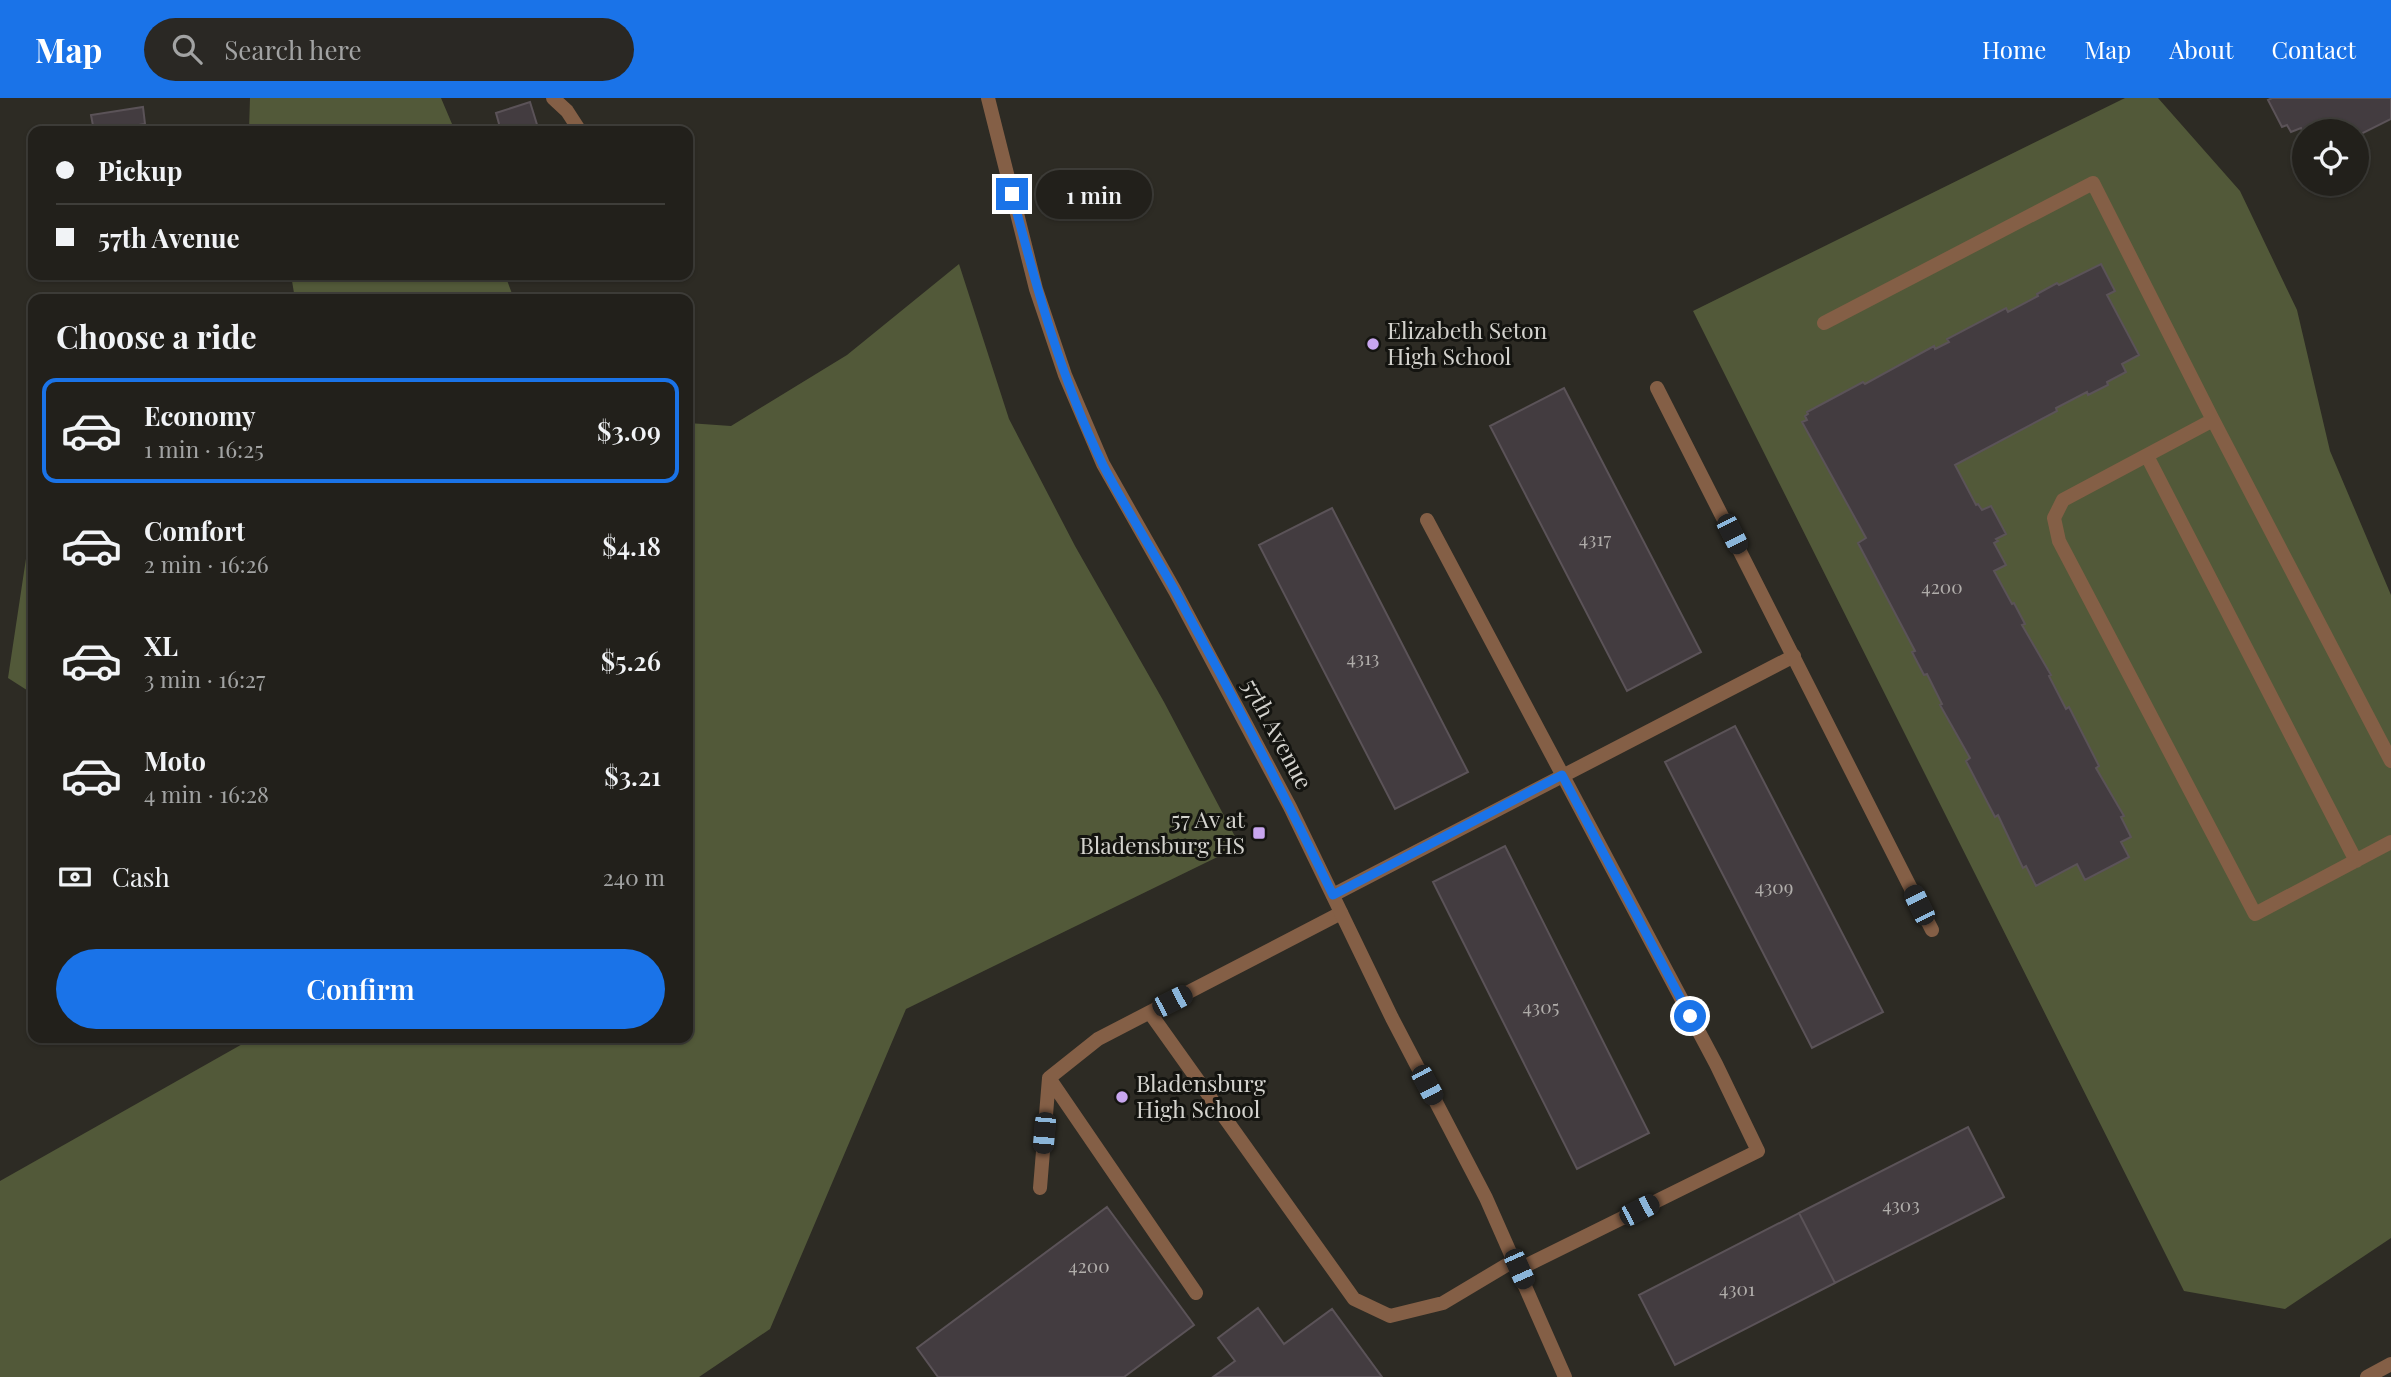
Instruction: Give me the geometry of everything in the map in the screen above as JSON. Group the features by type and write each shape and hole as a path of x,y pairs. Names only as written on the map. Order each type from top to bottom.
{"street":[{"path":"553,98 568,111 577,126"},
{"name":"57th Avenue","path":"988,98 1037,289 1065,375 1103,464 1175,591 1290,807 1392,1018 1486,1198 1565,1377"},
{"path":"1824,323 2093,183 2391,761"},
{"path":"1657,388 1932,930"},
{"path":"2213,420 2063,500 2054,519 2059,541 2255,914 2391,842"},
{"path":"2147,456 2356,860"},
{"path":"1150,1013 1354,1299 1390,1316 1443,1303 1758,1151 1716,1064 1427,520"},
{"path":"1333,895 1794,656"},
{"path":"1040,1188 1049,1078 1097,1039 1342,913"},
{"path":"1049,1078 1196,1293"},
{"path":"2367,1377 2391,1364"}],"green space":[{"path":"250,98 441,98 453,126 249,126"},
{"path":"2125,98 2158,98 2240,191 2297,310 2330,451 2391,595 2391,1238 2285,1309 2184,1291 1693,311"},
{"path":"959,264 1009,419 1075,546 1164,702 1240,846 906,1009 770,1329 699,1377 0,1377 0,1181 244,1043 693,1043 693,423 731,426 847,355"},
{"path":"292,280 507,280 512,294 294,294"},
{"path":"28,545 28,691 8,678"}],"building":[{"path":"2391,98 2391,119 2369,130 2369,119 2292,119 2291,132 2287,125 2282,127 2268,100"},
{"path":"530,102 537,126 500,126 496,113"},
{"path":"143,107 145,124 93,126 91,115"},
{"path":"2101,264 2115,291 2107,295 2139,355 2122,364 2126,372 2107,382 2108,385 2056,408 2057,411 1955,465 1976,505 1982,510 1991,506 2006,534 1994,543 2006,565 1994,571 2025,624 2022,625 2051,675 2049,676 2066,709 2069,707 2099,766 2096,768 2124,816 2121,817 2131,837 2121,842 2129,857 2085,880 2077,864 2036,886 2026,866 2023,868 1998,815 1995,817 1966,761 1970,758 1940,705 1942,704 1927,674 1924,675 1912,652 1915,651 1858,543 1866,538 1802,422 1807,420 1807,412 1863,382 1865,384 1934,346 1935,349 1949,342 1947,339 2006,308 2008,312 2057,283 2059,285"},
{"path":"1564,388 1701,652 1627,691 1490,426"},
{"path":"1332,508 1468,772 1395,809 1259,545"},
{"path":"1735,726 1883,1012 1812,1048 1665,762"},
{"path":"1505,846 1649,1133 1577,1169 1433,882"},
{"path":"1968,1127 2004,1197 1835,1283 1799,1213"},
{"path":"1107,1207 1194,1325 1124,1377 938,1377 917,1348"},
{"path":"1799,1213 1835,1283 1675,1365 1639,1295"},
{"path":"1258,1308 1284,1344 1332,1309 1382,1377 1213,1377 1235,1361 1218,1338"}],"place":[{"name":"Elizabeth Seton High School","path":"1373,344"},
{"name":"57 Av at Bladensburg HS","path":"1259,833"},
{"name":"Bladensburg High School","path":"1122,1097"}],"route":[{"path":"1012,194 1037,289 1065,375 1103,464 1175,591 1290,807 1333,895 1562,775 1690,1016"}]}
